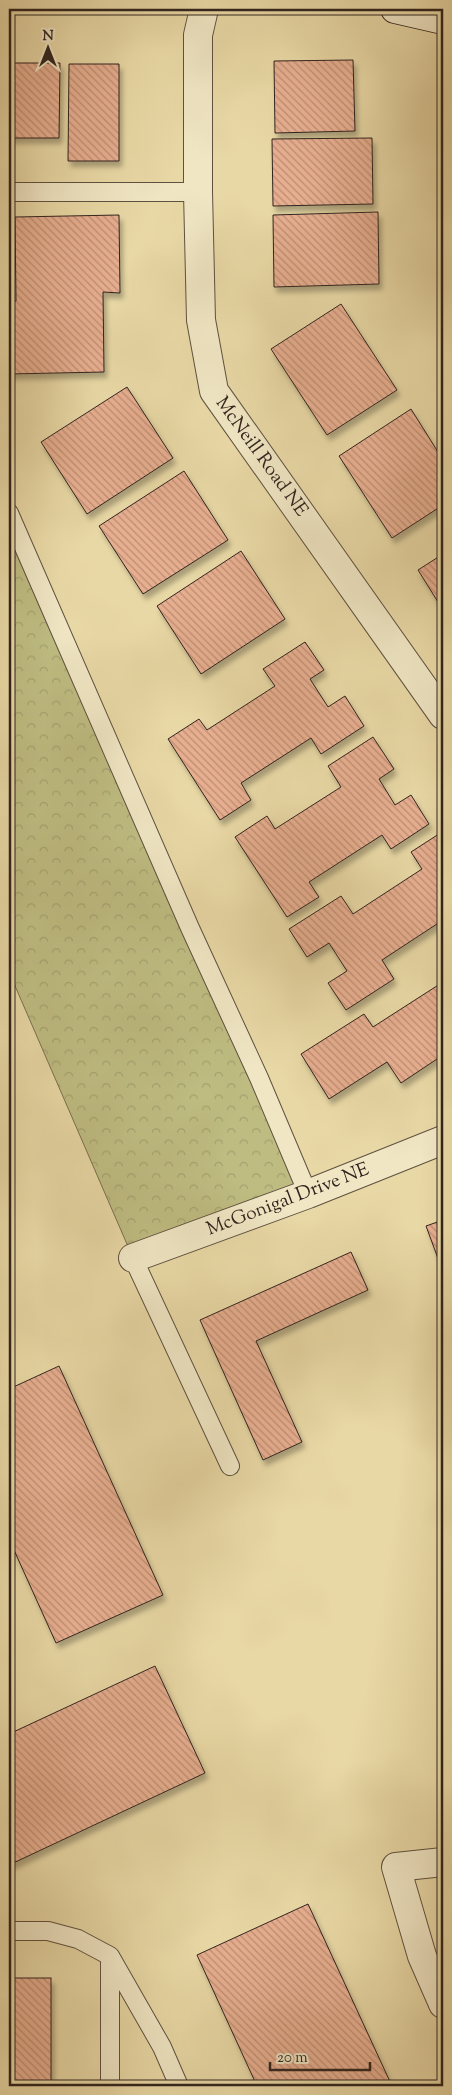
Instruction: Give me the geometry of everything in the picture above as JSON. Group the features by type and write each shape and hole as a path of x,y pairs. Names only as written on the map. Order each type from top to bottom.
{"street":[{"name":"McNeill Road NE","path":"204,9 198,35 198,192 201,320 214,392 443,714"},
{"path":"395,9 443,20"},
{"name":"McGonigal Drive NE","path":"133,1258 308,1194 443,1140"},
{"path":"443,1862 396,1867 422,1956 443,2004"}],"lane":[{"path":"9,192 198,192"},
{"path":"9,513 190,928 259,1078 308,1194"},
{"path":"133,1258 230,1466"},
{"path":"9,1931 48,1931 78,1939 110,1956 162,2047 179,2086"},
{"path":"110,1956 110,2086"}],"green space":[{"path":"9,513 308,1194 133,1258 9,972"}],"building":[{"path":"353,60 355,131 275,133 274,61"},
{"path":"9,63 60,63 59,138 9,138"},
{"path":"69,64 119,64 119,161 68,161"},
{"path":"372,138 373,204 273,206 272,139"},
{"path":"378,212 379,284 274,287 273,215"},
{"path":"119,215 120,293 103,292 104,372 9,374 9,301 16,301 15,217"},
{"path":"341,304 397,390 327,435 271,349"},
{"path":"127,387 173,458 87,514 41,442"},
{"path":"411,409 443,460 443,505 392,538 339,456"},
{"path":"184,471 228,540 143,594 99,526"},
{"path":"241,551 285,619 201,674 157,606"},
{"path":"443,554 443,610 418,570"},
{"path":"305,642 324,670 310,679 328,707 345,696 364,726 321,754 311,738 241,783 251,800 220,820 168,739 199,719 207,730 275,686 263,669"},
{"path":"373,737 394,769 379,779 395,805 411,795 429,824 391,849 382,835 309,882 319,897 287,917 235,837 267,816 275,829 341,787 328,766"},
{"path":"442,832 443,920 382,960 394,979 346,1010 328,983 347,971 329,943 307,957 289,929 341,896 353,914 422,869 411,852"},
{"path":"443,982 443,1055 401,1083 387,1062 329,1099 301,1054 364,1014 373,1027"},
{"path":"443,1220 443,1272 426,1226"},
{"path":"351,1252 368,1290 256,1341 302,1442 263,1460 200,1320"},
{"path":"59,1366 163,1595 56,1643 9,1539 9,1389"},
{"path":"155,1666 205,1773 9,1865 9,1734"},
{"path":"308,1904 392,2086 257,2086 197,1955"},
{"path":"9,1978 51,1978 51,2086 9,2086"}]}
